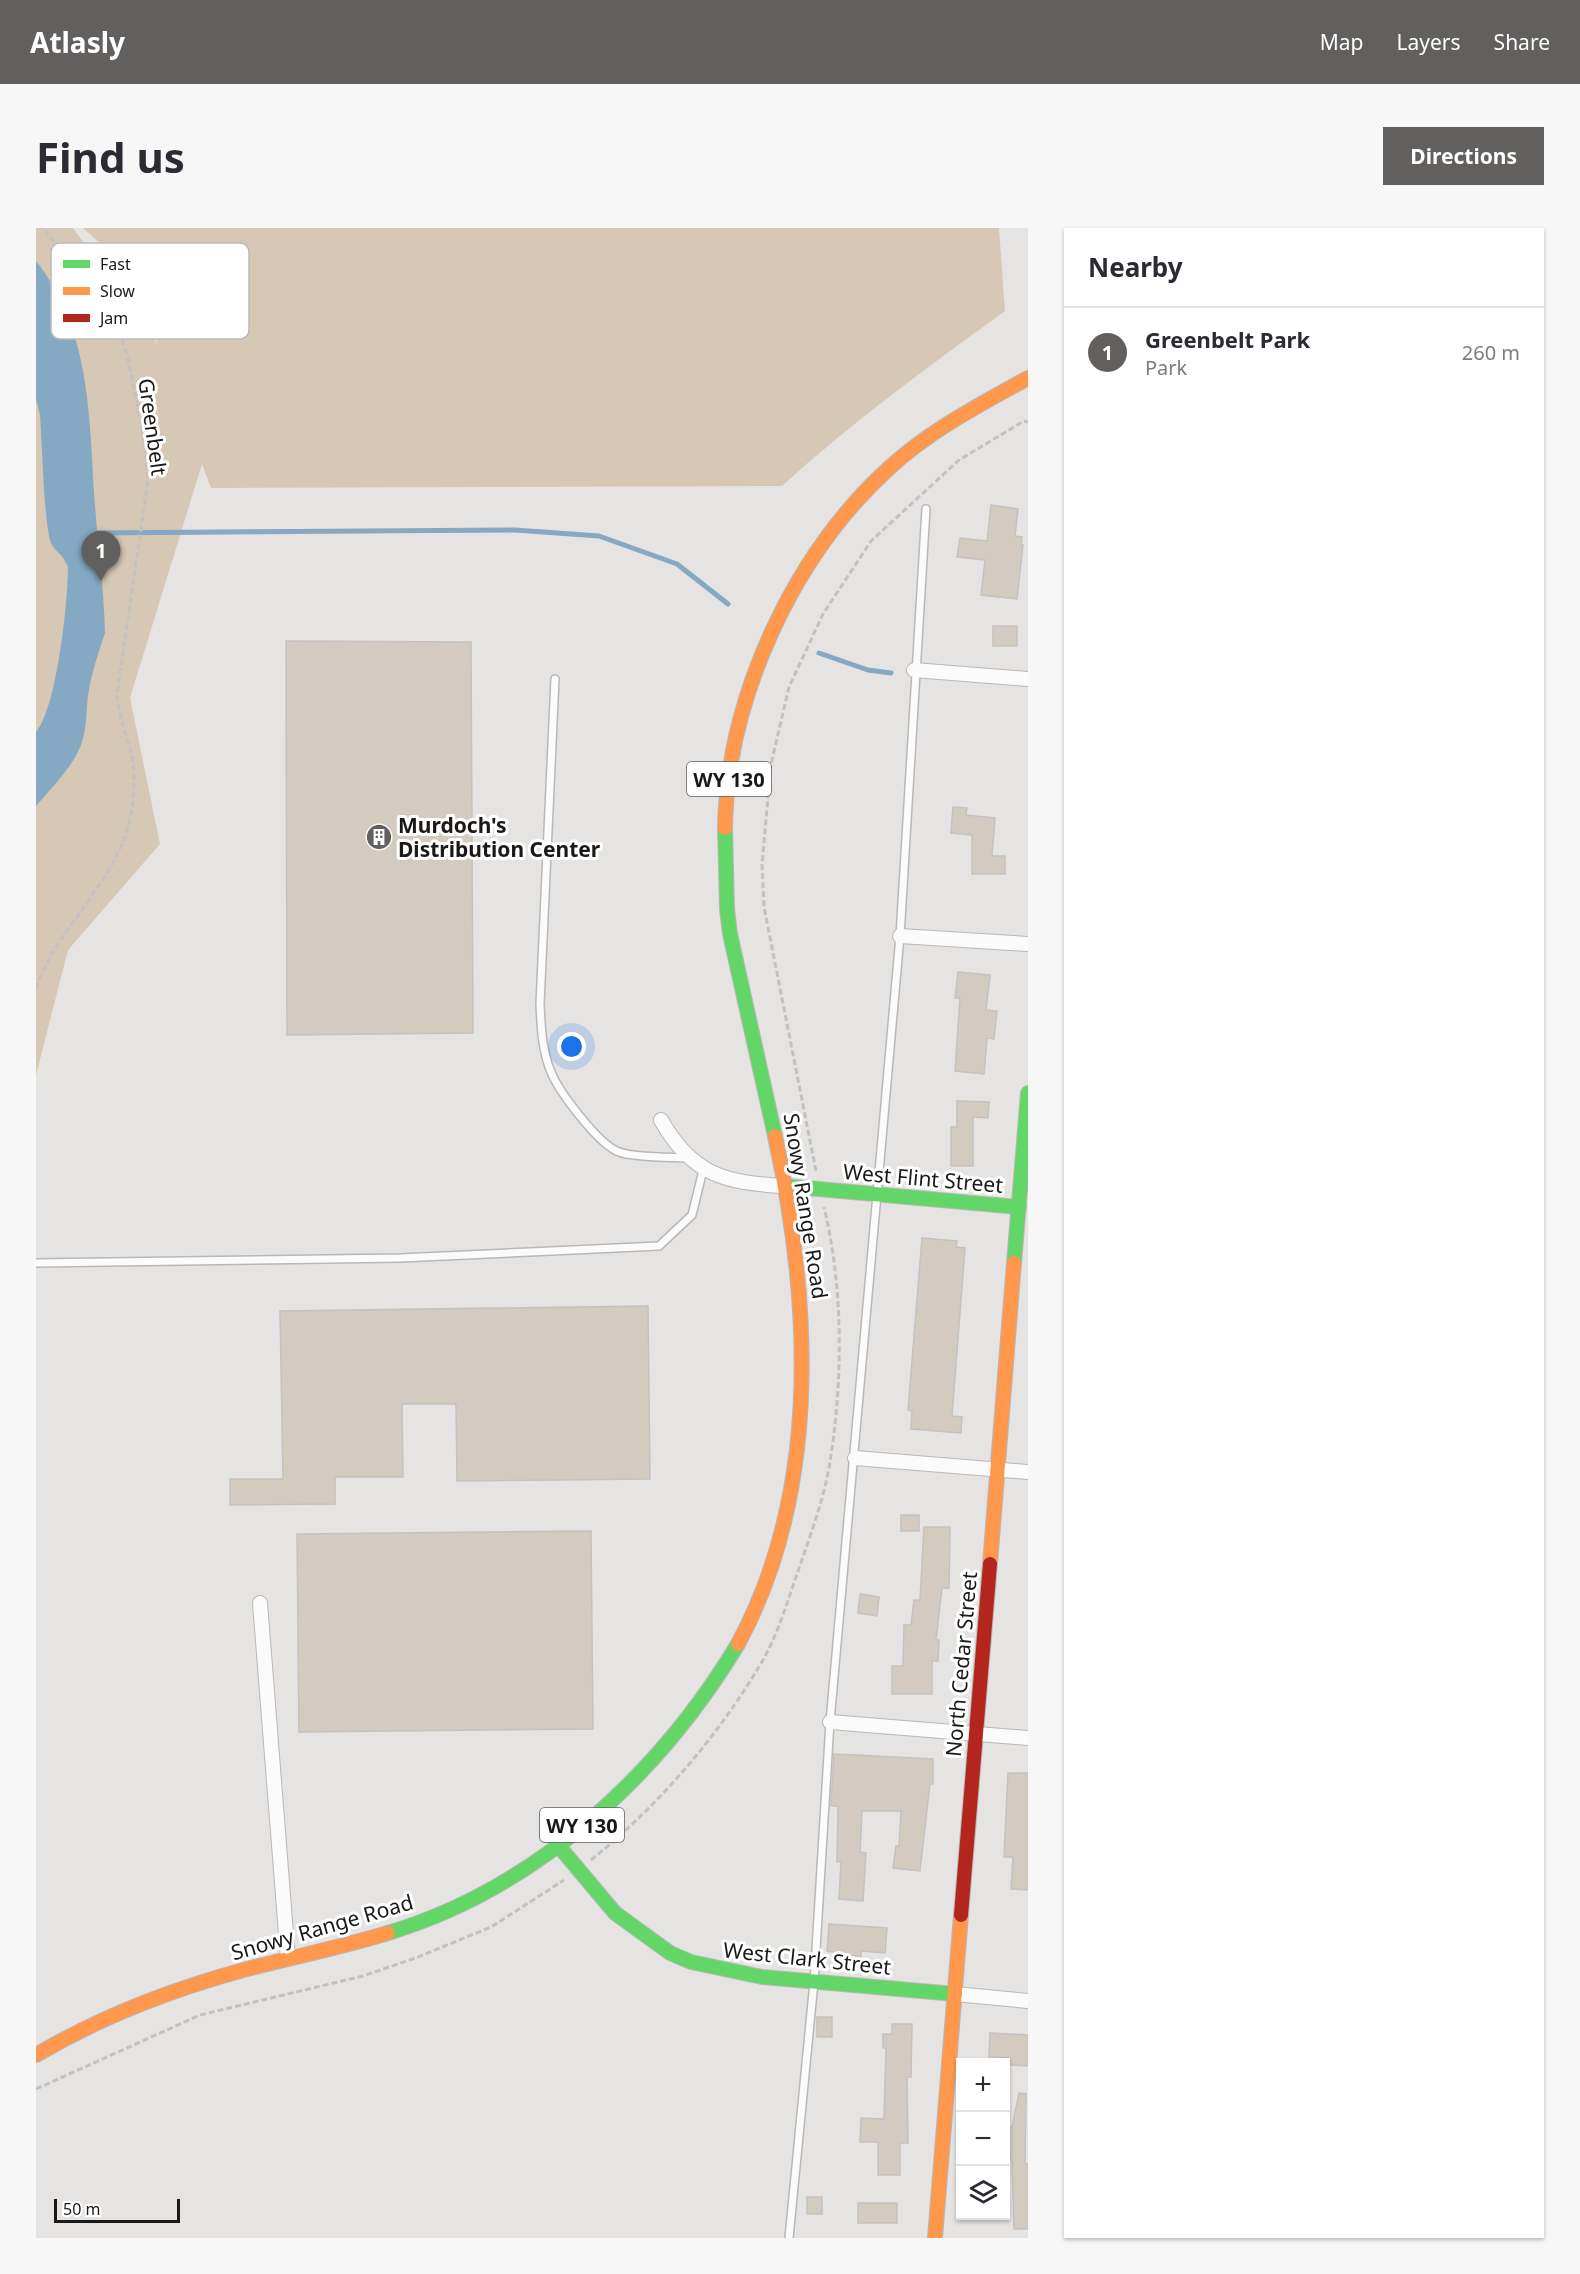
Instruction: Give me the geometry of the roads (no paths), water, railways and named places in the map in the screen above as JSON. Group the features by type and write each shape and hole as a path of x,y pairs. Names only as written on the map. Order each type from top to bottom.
{"main road":[{"name":"Snowy Range Road","path":"36,2055 96,2022 150,2000 288,1959 362,1942 422,1922 484,1891 557,1845 615,1799 668,1743 741,1637 761,1595 792,1480 803,1390 804,1334 786,1186 728,918 724,863 725,815 734,750 747,695 763,648 788,597 842,514 906,452 970,409 1028,378"},
{"name":"North Cedar Street","path":"935,2238 998,1470 1023,1208 1028,1093"},
{"name":"West Flint Street","path":"786,1186 1023,1208"},
{"name":"West Clark Street","path":"557,1845 615,1913 670,1953 714,1969 814,1982 955,1994"}],"street":[{"path":"914,670 1028,679"},
{"path":"900,936 1028,944"},
{"name":"West Flint Street","path":"661,1120 673,1141 704,1170 724,1179 750,1184 786,1186"},
{"path":"855,1458 1028,1472"},
{"path":"260,1603 288,1959"},
{"path":"830,1722 1028,1738"},
{"name":"West Clark Street","path":"955,1994 1028,2001"}],"lane":[{"path":"789,2238 814,1982 830,1722 879,1195 900,936 914,670 926,509"},
{"path":"555,679 540,1004 543,1040 551,1072 573,1107 600,1138 619,1152 689,1158"},
{"path":"36,1263 400,1258 659,1246 692,1215 704,1170"}],"water":[{"path":"36,261 51,284 51,339 75,339 84,377 105,633 91,680 82,742 68,768 36,806 36,732 50,701 60,653 68,567 49,537 40,415 36,399"}],"waterway":[{"path":"92,533 515,530 599,536 677,564 728,604"},
{"path":"819,653 868,670 891,673"}],"place":[{"name":"Greenbelt Park","path":"101,581"},
{"name":"Murdoch's Distribution Center","path":"379,837"}]}
